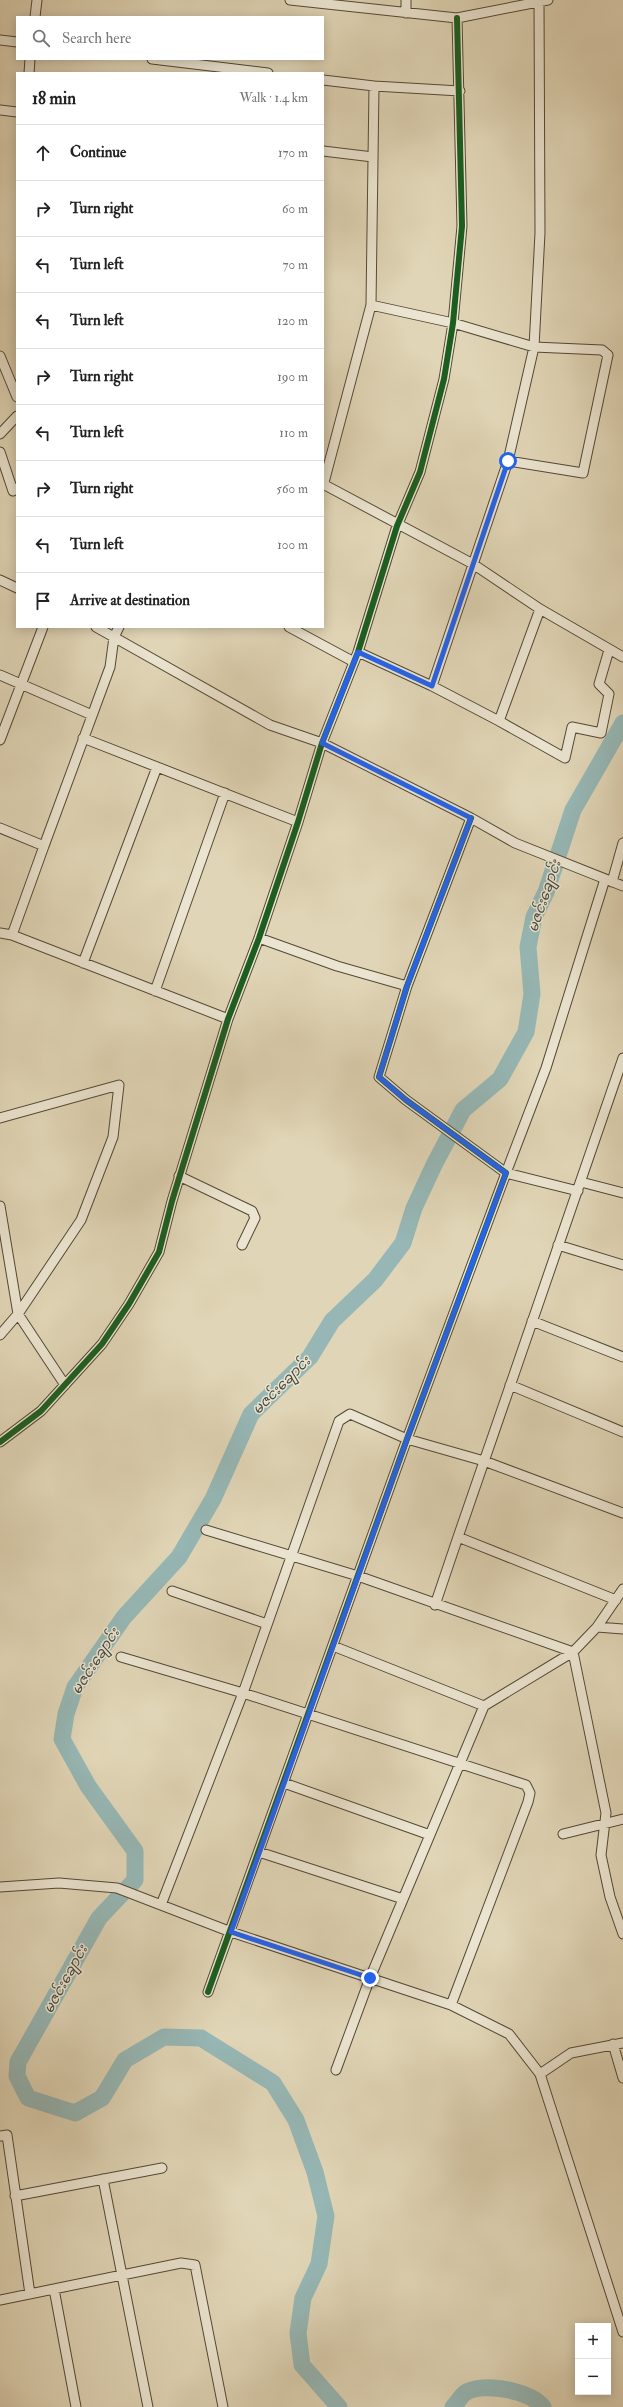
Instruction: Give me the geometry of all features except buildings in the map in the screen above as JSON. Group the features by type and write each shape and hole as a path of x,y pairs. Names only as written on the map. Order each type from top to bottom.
{"street":[{"path":"35,16 37,0"},
{"path":"290,0 457,18 543,1 540,233 534,347 508,461 432,686"},
{"path":"406,0 406,13"},
{"path":"0,1442 41,1411 102,1344 129,1304 159,1252 179,1176 228,1019 298,822 322,743 358,652 398,526 420,472 444,379 453,323 462,226 460,91 457,18"},
{"path":"0,40 16,42"},
{"path":"29,72 30,60"},
{"path":"160,60 260,72"},
{"path":"324,80 374,86 460,91"},
{"path":"324,481 371,305 374,86"},
{"path":"0,110 16,112"},
{"path":"324,151 373,157"},
{"path":"371,305 453,323 534,347 602,350 608,355 583,473 508,461"},
{"path":"0,356 16,395"},
{"path":"0,434 16,417"},
{"path":"0,452 13,491 16,489"},
{"path":"324,486 398,526 473,564 540,609 616,654 599,684 609,694 601,733 572,727 565,758 432,686 358,652"},
{"path":"0,580 16,588"},
{"path":"499,721 540,609"},
{"path":"0,740 43,628"},
{"path":"98,628 270,725 322,743 471,818 515,842 623,886"},
{"path":"12,935 110,667 114,637 118,628"},
{"path":"291,628 354,662"},
{"path":"0,675 92,715"},
{"path":"83,738 298,822"},
{"path":"82,963 157,767"},
{"path":"155,991 225,793"},
{"path":"471,818 407,986 379,1077 506,1173 578,1191"},
{"path":"0,828 44,846"},
{"path":"208,1992 231,1932 407,1439 546,1068 608,881 623,843"},
{"path":"0,933 12,935 228,1019"},
{"path":"258,938 337,966 407,986"},
{"path":"435,1605 623,1058"},
{"path":"0,1118 119,1084 113,1137 81,1220 18,1314 0,1335"},
{"path":"179,1176 252,1211 255,1218 242,1244"},
{"path":"581,1182 623,1193"},
{"path":"0,1206 18,1314 65,1385"},
{"path":"558,1245 623,1266"},
{"path":"532,1321 623,1357"},
{"path":"510,1385 623,1432"},
{"path":"159,1905 243,1693 339,1421 350,1414 407,1439 484,1461 623,1513"},
{"path":"206,1530 358,1576 435,1605 573,1652"},
{"path":"458,1537 616,1600"},
{"path":"336,2070 370,1978 484,1706 573,1652 597,1627 623,1589"},
{"path":"172,1592 267,1624"},
{"path":"597,1627 623,1629"},
{"path":"333,1646 484,1706"},
{"path":"573,1652 606,1813 601,1855 610,1897 623,1934"},
{"path":"121,1657 243,1693 459,1764 516,1780 526,1785 530,1793 528,1802 451,2005"},
{"path":"284,1783 430,1835"},
{"path":"563,1834 605,1822 623,1819"},
{"path":"259,1852 403,1899"},
{"path":"0,1887 60,1883 117,1888 231,1932 451,2005 509,2034 540,2074 623,2332"},
{"path":"540,2074 571,2053 623,2043"},
{"path":"613,2044 623,2078"},
{"path":"0,2136 7,2135 30,2294"},
{"path":"16,2196 162,2168"},
{"path":"103,2179 123,2274 148,2407"},
{"path":"0,2300 181,2263 195,2265 223,2407"},
{"path":"54,2289 76,2407"}],"waterway":[{"name":"မဇင်းချောင်း","path":"339,2407 302,2365 298,2333 303,2298 319,2264 326,2216 315,2172 296,2120 273,2083 201,2038 164,2037 125,2060 102,2098 75,2113 28,2098 17,2076 18,2062 99,1918 135,1880 135,1851 88,1786 62,1739 66,1714 75,1687 124,1617 179,1557 213,1499 251,1414 310,1357 332,1321 375,1280 403,1243 414,1208 434,1165 463,1110 500,1079 526,1032 532,994 528,947 534,917 546,892 573,810 623,723"},
{"name":"မဇင်းချောင်း","path":"453,2407 465,2393 483,2388 494,2388 518,2392 529,2396 543,2407"}],"cycle path":[{"path":"0,1442 41,1411 102,1344 129,1304 159,1252 172,1201 228,1019 259,938 298,822 322,743 358,652 397,526 420,472 444,379 453,323 462,226 457,18"},
{"path":"208,1992 407,1439 506,1173 406,1100 379,1077 407,986 471,818"}],"route":[{"path":"370,1978 231,1932 407,1439 506,1173 406,1100 379,1077 407,986 471,818 322,743 358,652 432,686 508,461"}]}
